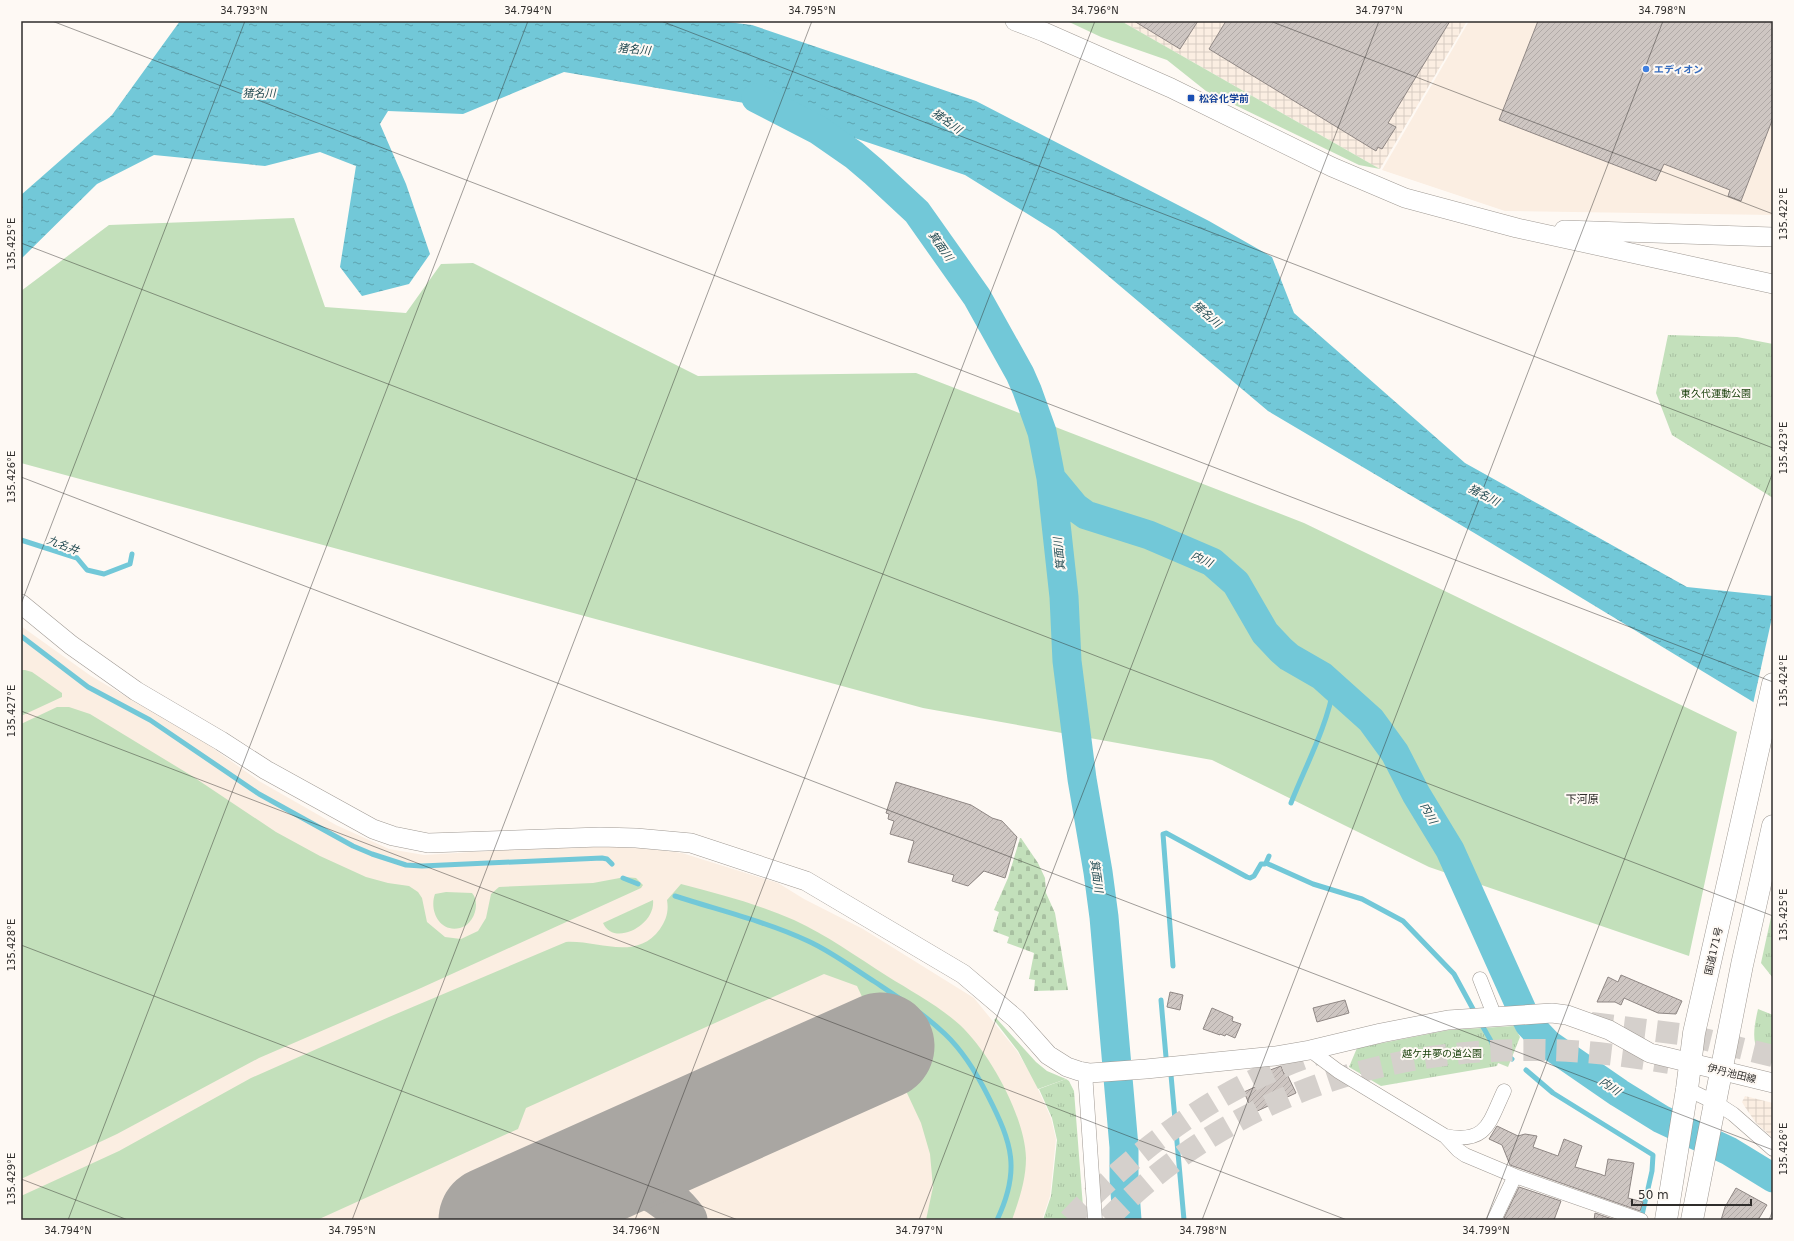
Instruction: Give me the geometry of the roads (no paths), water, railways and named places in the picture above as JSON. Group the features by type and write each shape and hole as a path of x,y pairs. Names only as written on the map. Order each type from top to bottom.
{"highway":[{"name":"国道171号","path":"1666,1220 1686,1096 1694,1034 1712,960 1773,684"},
{"path":"1692,1220 1742,965 1773,826"}],"street":[{"path":"1015,21 1041,26 1332,167 1405,198 1517,228 1773,284"},
{"path":"1517,228 1773,237"},
{"path":"21,604 72,645 136,691 266,770 373,829 393,836 428,843 600,837 636,838 691,843 806,881 963,974 1012,1015 1048,1055 1067,1067 1087,1073 1095,1220"},
{"path":"1480,979 1500,1016"},
{"name":"伊丹池田線","path":"1087,1073 1146,1069 1275,1056 1310,1050 1422,1024 1448,1020 1500,1016 1560,1014 1609,1030 1650,1053 1773,1083"},
{"path":"1310,1050 1338,1071 1445,1136 1458,1150 1465,1154 1515,1176 1641,1220"},
{"path":"1445,1136 1464,1138 1480,1133 1488,1124 1504,1091"},
{"path":"1686,1096 1714,1112 1733,1114 1773,1149"},
{"path":"1494,1220 1515,1176"}],"water":[{"name":"猪名川","path":"180,21 720,21 752,25 976,101 1209,221 1272,257 1294,313 1465,463 1687,587 1773,596 1773,714 1476,534 1268,411 1055,231 965,175 756,105 564,72 463,114 388,111 380,124 406,184 430,254 409,284 362,296 340,267 356,166 320,152 265,166 154,155 97,184 21,259 21,195 112,115"}],"waterway":[{"name":"箕面川","path":"756,98 818,130 854,155 917,212 977,297 1020,374 1042,432 1051,478 1064,597 1067,661 1082,779 1104,917 1124,1147 1124,1178 1127,1220"},
{"name":"内川","path":"1051,478 1075,507 1086,515 1149,535 1212,562 1236,583 1265,633 1281,650 1289,657 1322,676 1371,720 1395,753 1416,794 1450,850 1529,1024 1548,1044 1619,1093 1661,1119 1729,1151 1773,1178"},
{"name":"九名井","path":"21,540 77,558 87,570 104,574 130,564 132,554"},
{"path":"21,636 88,687 150,720 259,794 353,846 372,854 406,865 422,866 602,858 607,859 612,864"},
{"path":"1291,803 1316,746 1331,701 1334,686"},
{"path":"1173,966 1163,834 1166,833 1250,878 1254,876 1261,864 1266,863"},
{"path":"1269,856 1266,863 1313,884 1362,899 1403,921 1454,974 1473,1009"},
{"path":"623,878 638,884"},
{"path":"675,896 760,922 793,934 817,945 902,1000 929,1020 952,1041 970,1064 979,1080 1003,1128 1008,1143 1011,1171 1009,1186 997,1220"},
{"path":"1161,1000 1166,1057"},
{"path":"1483,1027 1495,1048 1512,1059"},
{"path":"1526,1070 1553,1093 1653,1155 1652,1171 1642,1215"},
{"path":"1171,1075 1184,1220"}],"tunnel":[{"path":"1591,1023 1687,1035 1773,1056"},
{"path":"1107,1220 1150,1180 1197,1145 1247,1116 1299,1092 1353,1074 1409,1061 1467,1053 1526,1050 1562,1050 1598,1053 1669,1063"},
{"path":"1069,1220 1124,1167 1153,1143 1184,1121 1216,1100 1250,1082 1284,1066 1320,1053"}],"place":[{"name":"エディオン","path":"1646,69"},
{"name":"松谷化学前","path":"1191,98"}],"district":[{"name":"下河原","path":"1582,799"}],"park label":[{"name":"東久代運動公園","path":"1716,393"},
{"name":"越ケ井夢の道公園","path":"1442,1053"}]}
